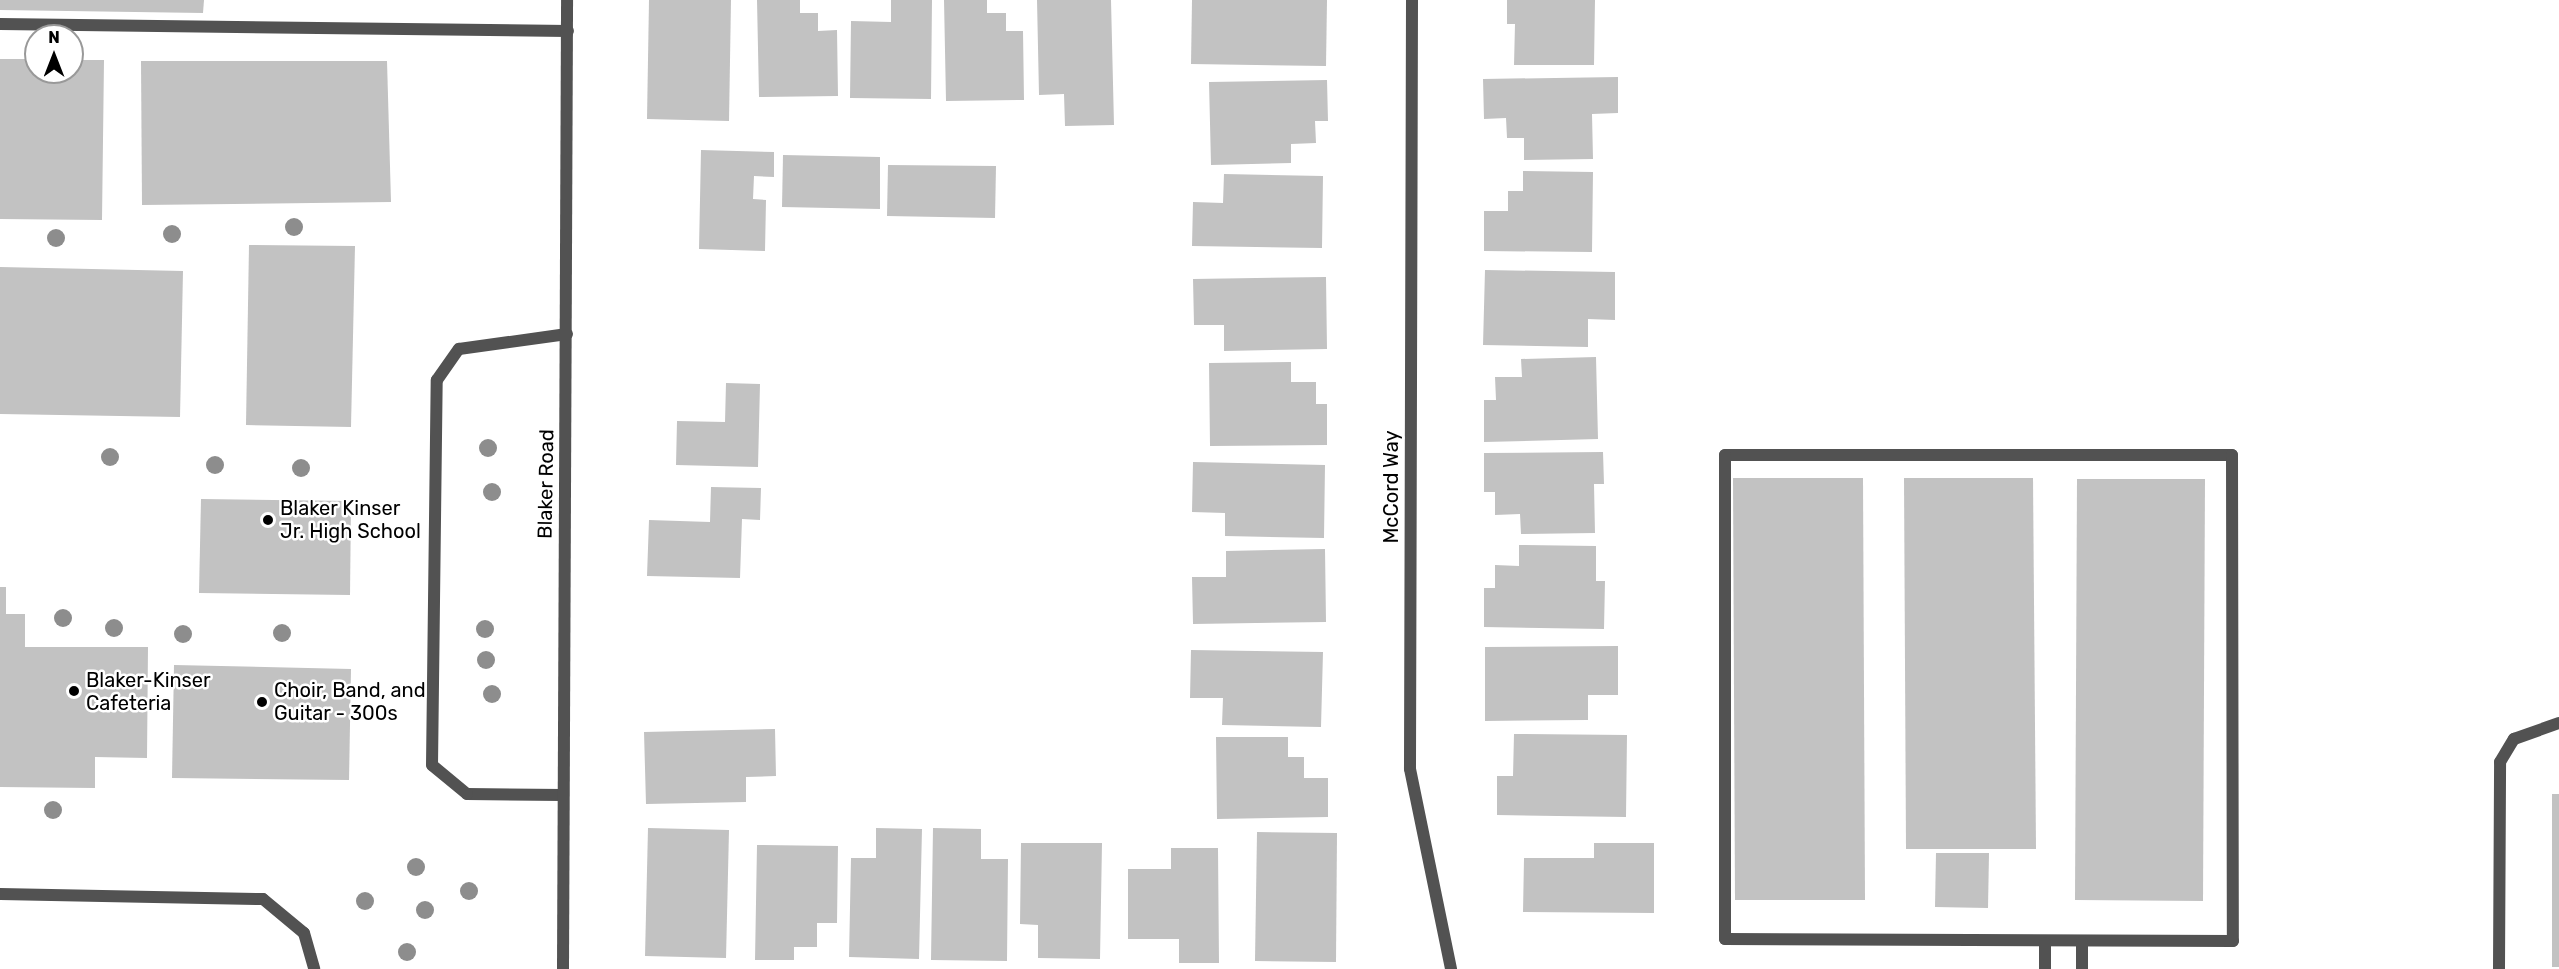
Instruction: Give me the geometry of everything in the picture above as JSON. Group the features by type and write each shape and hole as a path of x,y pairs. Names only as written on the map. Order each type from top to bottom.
{"street":[{"name":"Blaker Road","path":"563,969 567,0"},
{"name":"McCord Way","path":"1412,0 1410,769 1451,969"},
{"path":"0,24 568,31"},
{"path":"562,795 467,794 432,765 437,380 459,349 567,334"},
{"path":"1725,455 2232,455 2234,941 2082,942 1725,939 1725,455"},
{"path":"2499,969 2500,762 2514,739 2559,723"},
{"path":"0,894 263,899 304,933 314,969"},
{"path":"2082,942 2082,969"},
{"path":"2045,943 2045,969"}],"building":[{"path":"0,0 204,0 203,13 0,10"},
{"path":"649,0 731,0 729,121 647,119"},
{"path":"757,0 800,0 800,13 818,13 818,31 837,30 838,96 759,97"},
{"path":"891,0 932,0 931,99 850,98 851,21 891,22"},
{"path":"944,0 987,0 987,13 1006,13 1006,31 1023,31 1024,100 946,101"},
{"path":"1037,0 1111,0 1114,125 1065,126 1064,94 1039,95"},
{"path":"1192,0 1327,0 1326,66 1191,64"},
{"path":"1507,0 1595,0 1594,65 1514,65 1515,24 1507,24"},
{"path":"0,59 24,59 24,84 84,84 84,60 104,60 102,220 0,219"},
{"path":"141,61 387,61 391,202 142,205"},
{"path":"1618,77 1618,113 1592,114 1593,159 1524,160 1524,138 1507,138 1506,118 1484,119 1483,79"},
{"path":"1327,80 1328,121 1315,121 1316,143 1291,144 1291,163 1211,165 1209,82"},
{"path":"701,150 774,152 774,177 754,176 753,199 766,200 765,251 699,249"},
{"path":"783,155 880,157 880,209 782,207"},
{"path":"888,165 996,166 995,218 887,216"},
{"path":"1523,171 1593,172 1592,252 1484,251 1484,211 1508,211 1508,191 1523,191"},
{"path":"1224,174 1323,176 1322,248 1192,246 1193,202 1223,203"},
{"path":"249,245 355,246 351,427 246,425"},
{"path":"0,267 183,271 180,417 0,414"},
{"path":"1485,270 1615,272 1615,320 1588,319 1588,347 1483,345"},
{"path":"1326,277 1327,349 1224,351 1224,325 1194,325 1193,279"},
{"path":"1596,357 1598,439 1484,442 1484,400 1496,400 1495,377 1522,377 1521,359"},
{"path":"1291,362 1291,382 1316,382 1316,404 1327,404 1327,445 1210,446 1209,363"},
{"path":"726,383 760,384 758,467 676,465 677,421 725,422"},
{"path":"1603,452 1604,484 1594,484 1595,533 1521,534 1520,514 1495,515 1495,492 1484,492 1484,453"},
{"path":"1193,462 1325,465 1324,538 1225,536 1225,513 1192,512"},
{"path":"1733,478 1863,478 1865,900 1735,900"},
{"path":"1904,478 2033,478 2036,849 1906,849"},
{"path":"2077,479 2205,479 2203,901 2075,900"},
{"path":"711,487 761,488 760,520 742,519 740,578 647,576 649,520 710,522"},
{"path":"201,499 351,501 350,595 199,593"},
{"path":"1519,545 1596,546 1596,581 1605,581 1604,629 1484,627 1484,588 1495,588 1495,565 1519,566"},
{"path":"1325,549 1326,622 1193,624 1192,577 1226,577 1226,551"},
{"name":"Blaker-Kinser Cafeteria","path":"0,587 6,587 6,614 25,614 25,647 148,647 147,758 95,757 95,788 0,787"},
{"path":"1618,646 1618,695 1588,695 1588,720 1485,721 1485,647"},
{"path":"1191,650 1323,652 1321,727 1222,725 1223,698 1190,698"},
{"name":"Choir, Band, and Guitar - 300s","path":"174,665 351,669 349,780 172,778"},
{"path":"775,729 776,776 746,777 746,802 646,804 644,732"},
{"path":"1514,734 1627,735 1626,817 1497,815 1497,776 1513,776"},
{"path":"1216,737 1288,737 1288,757 1304,757 1304,778 1328,778 1328,817 1217,819"},
{"path":"2552,794 2559,794 2559,967 2552,967"},
{"path":"648,828 729,830 726,958 645,956"},
{"path":"876,828 922,829 919,959 849,957 851,858 876,858"},
{"path":"933,828 981,829 981,859 1008,859 1007,961 931,960"},
{"path":"1257,832 1337,833 1336,962 1255,961"},
{"path":"1021,843 1102,843 1100,959 1038,958 1038,925 1020,924"},
{"path":"1594,843 1654,843 1654,913 1523,912 1524,858 1594,858"},
{"path":"757,845 838,846 837,923 817,923 817,947 794,947 794,960 755,960"},
{"path":"1171,848 1218,848 1219,963 1179,963 1179,939 1128,939 1128,869 1171,869"},
{"path":"1936,853 1989,853 1988,908 1935,907"}],"place":[{"name":"Blaker Kinser Jr. High School","path":"268,520"},
{"name":"Blaker-Kinser Cafeteria","path":"74,691"},
{"name":"Choir, Band, and Guitar - 300s","path":"262,702"}]}
